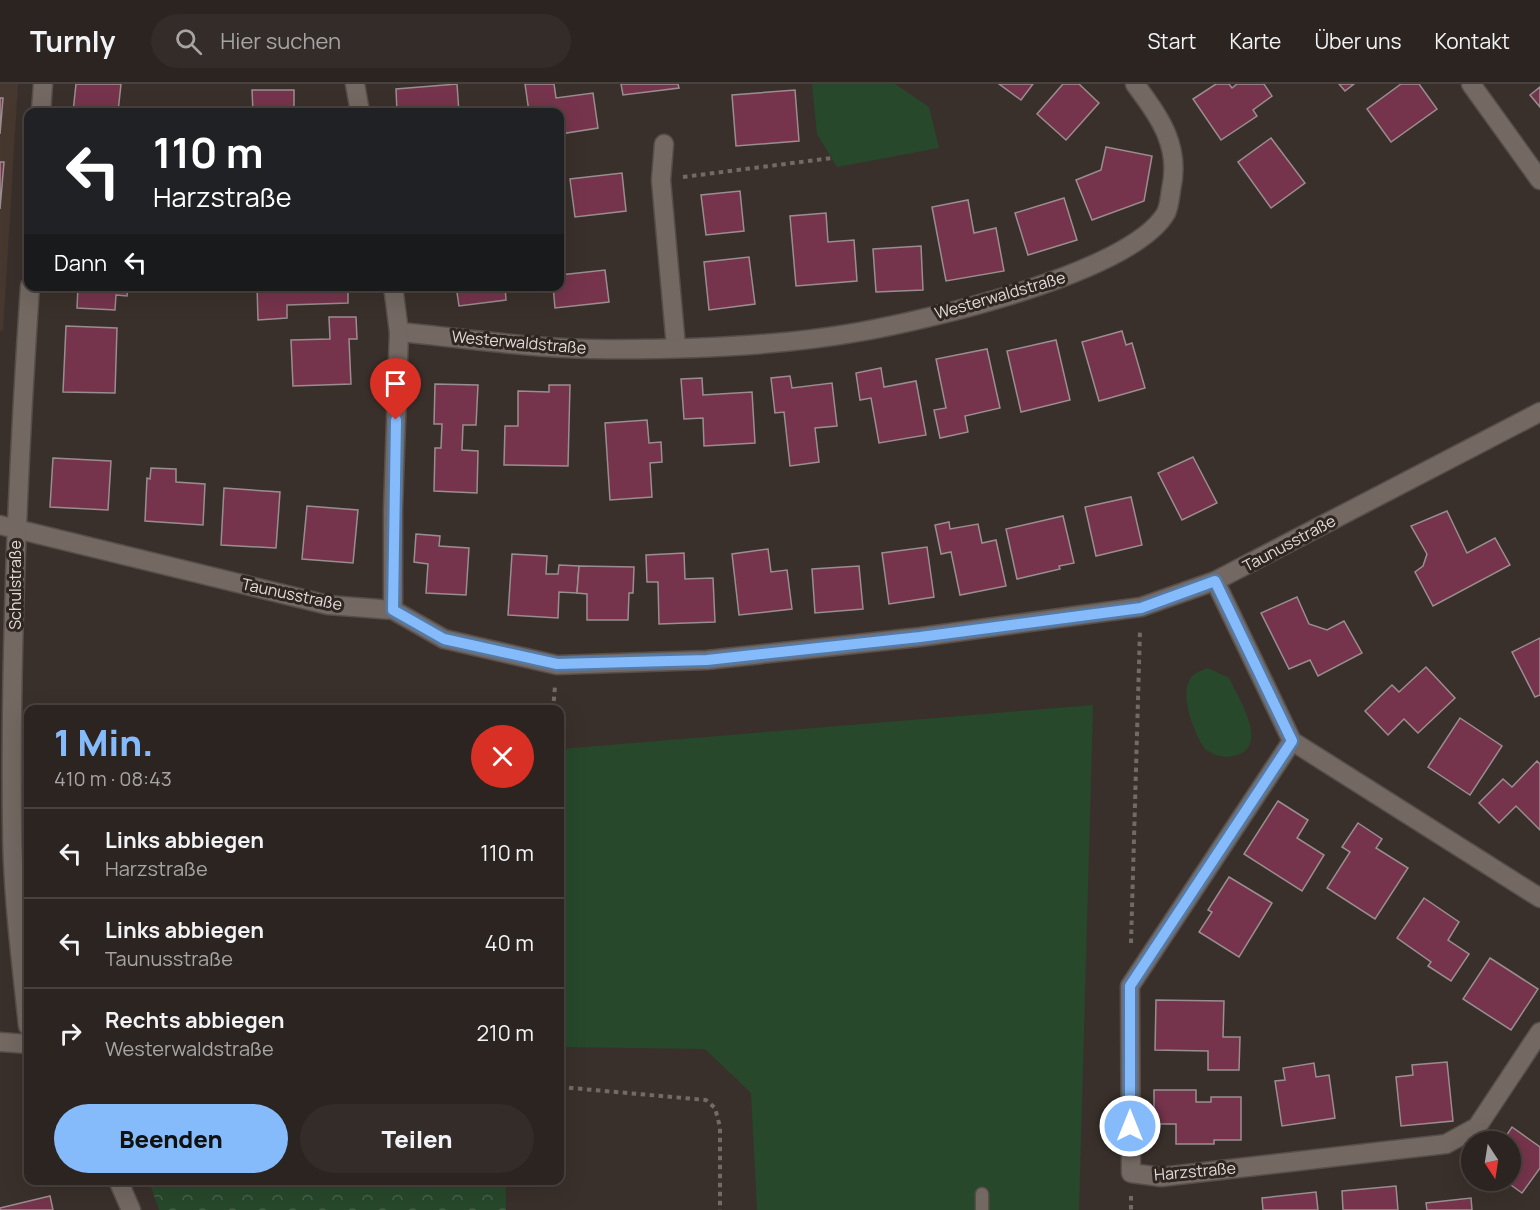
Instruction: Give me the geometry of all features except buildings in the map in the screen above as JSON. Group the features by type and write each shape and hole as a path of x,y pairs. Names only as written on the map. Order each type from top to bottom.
{"street":[{"path":"41,108 43,84"},
{"path":"355,84 359,108"},
{"name":"Westerwaldstraße","path":"399,332 590,349 774,342 859,332 989,300 1102,262 1145,235 1166,213 1174,178 1173,146 1155,111 1135,84"},
{"path":"1471,84 1540,180"},
{"path":"664,144 661,180 676,347"},
{"name":"Schulstraße","path":"24,991 18,938 12,824 7,526 30,291"},
{"path":"393,610 393,509 399,332 394,291"},
{"name":"Taunusstraße","path":"7,526 328,605 393,610 444,639 557,664 707,660 920,637 1141,608 1215,581 1540,412"},
{"path":"1215,581 1292,741 1540,898"},
{"path":"1130,986 1292,741"},
{"name":"Harzstraße","path":"1130,986 1131,1173 1161,1177 1446,1144 1477,1127 1540,1032"},
{"path":"0,1042 24,1044"},
{"path":"120,1185 131,1210"}],"lane":[{"path":"982,1194 982,1210"}],"path":[{"path":"661,180 832,158"},
{"path":"1130,986 1141,608"},
{"path":"564,1087 706,1100 715,1108 720,1127 720,1210"}],"shaded area":[{"path":"0,84 18,84 3,330 0,331"}],"green space":[{"path":"812,84 895,84 929,107 939,148 837,167 817,134"},
{"path":"1208,668 1229,678 1248,720 1251,741 1246,750 1237,755 1220,756 1205,749 1190,716 1186,697 1189,681 1195,674"},
{"path":"1093,705 1079,1210 757,1210 751,1093 705,1049 564,1047 564,749"},
{"path":"150,1185 506,1185 506,1210 159,1210"}],"route":[{"path":"396,420 393,610 444,639 557,664 707,660 920,637 1141,608 1215,581 1292,741 1130,986 1130,1126"}]}
